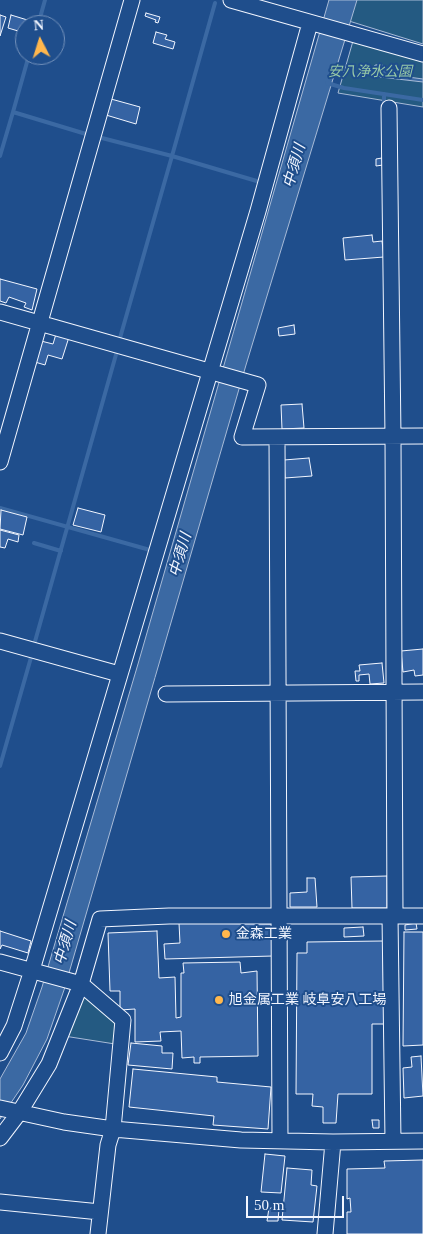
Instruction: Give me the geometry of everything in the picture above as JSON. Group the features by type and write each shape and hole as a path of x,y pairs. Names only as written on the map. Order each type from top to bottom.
{"street":[{"path":"0,462 132,0"},
{"path":"231,0 423,54"},
{"path":"0,1053 14,1026 36,971 119,674 214,372 312,23"},
{"path":"389,108 394,692 392,916 393,1141"},
{"path":"0,312 258,385 242,437 423,436"},
{"path":"277,438 280,1140"},
{"path":"0,640 119,674"},
{"path":"166,694 423,692"},
{"path":"0,1138 11,1111 49,1064 100,919 169,916 423,916"},
{"path":"0,962 78,983 123,1020 113,1128 108,1145 98,1234"},
{"path":"11,1111 64,1122 241,1140 333,1142 423,1140"},
{"path":"325,1234 333,1142"},
{"path":"0,1202 100,1212"}],"green space":[{"path":"356,0 423,0 423,44 349,21"},
{"name":"安八浄水公園","path":"353,41 423,61 423,107 338,93"},
{"path":"82,991 118,1021 115,1044 64,1036"}],"water":[{"name":"中須川","path":"329,0 357,0 246,365 64,990 47,1039 23,1085 0,1119 0,1079 26,1033 42,987 138,664"},
{"path":"382,65 408,77 423,79 423,82 380,77 374,71 374,66"}],"building":[{"path":"146,13 160,17 158,23 155,22 156,20 145,16"},
{"path":"0,15 6,17 0,36"},
{"path":"11,15 15,16 15,30 8,28"},
{"path":"156,32 167,35 165,39 175,42 173,49 153,43"},
{"path":"111,99 140,107 136,124 106,115"},
{"path":"382,158 383,165 376,166 376,159"},
{"path":"372,235 373,242 382,241 384,257 345,260 343,238"},
{"path":"0,279 37,289 32,310 24,307 26,303 9,297 6,303 0,301"},
{"path":"294,325 295,334 279,336 278,328"},
{"path":"56,334 69,337 62,359 48,355 45,365 35,362 41,341 53,344"},
{"path":"302,404 304,428 282,429 281,405"},
{"path":"309,458 312,476 285,478 284,460"},
{"path":"78,508 105,515 101,532 73,525"},
{"path":"1,510 27,517 23,535 0,529"},
{"path":"0,530 19,535 18,542 8,539 5,548 0,547"},
{"path":"423,649 423,675 415,676 414,670 403,672 401,651"},
{"path":"382,663 384,683 370,684 369,674 359,675 359,681 356,681 355,671 360,671 359,665"},
{"path":"387,876 387,908 352,908 351,877"},
{"path":"307,878 315,878 317,907 290,907 290,893 307,892"},
{"name":"金森工業","path":"179,923 273,924 273,956 165,959 164,944 180,943"},
{"path":"416,923 417,929 405,930 405,925"},
{"path":"363,927 364,936 344,937 344,928"},
{"path":"0,931 31,941 28,953 2,945 0,949"},
{"name":"旭金属工業 岐阜安八工場","path":"157,931 159,978 175,977 176,1018 181,1017 181,973 184,973 183,963 240,962 241,973 257,971 258,1056 200,1057 200,1063 194,1063 194,1057 182,1058 181,1031 160,1032 161,1041 135,1042 135,1009 120,1010 120,991 110,991 108,933"},
{"path":"404,932 423,932 423,1045 403,1046"},
{"path":"383,941 384,1024 372,1024 372,1094 338,1094 336,1123 323,1123 323,1107 312,1106 313,1094 296,1094 297,953 307,953 307,942"},
{"path":"131,1043 162,1046 162,1053 173,1053 172,1069 128,1065"},
{"path":"421,1056 423,1096 404,1098 403,1068 412,1067 411,1057"},
{"path":"133,1069 217,1077 217,1082 271,1087 268,1129 213,1125 214,1116 129,1107"},
{"path":"372,1120 379,1120 379,1128 373,1128"},
{"path":"265,1154 285,1156 281,1193 261,1192"},
{"path":"423,1160 423,1234 347,1234 347,1212 351,1212 350,1198 347,1199 347,1169 385,1168 384,1161"},
{"path":"287,1168 312,1170 311,1185 317,1186 313,1222 282,1220"},
{"path":"269,1208 279,1209 278,1221 267,1221"}],"waterway":[{"path":"41,15 45,0"},
{"path":"215,3 172,156 260,182"},
{"path":"26,65 13,112 86,134"},
{"path":"327,83 344,88 423,100"},
{"path":"384,94 384,107"},
{"path":"0,156 13,112"},
{"path":"98,137 172,156 120,338"},
{"path":"34,645 117,351"},
{"path":"0,508 150,550"},
{"path":"34,543 61,551"},
{"path":"0,766 32,654"}],"place":[{"name":"金森工業","path":"226,934"},
{"name":"旭金属工業 岐阜安八工場","path":"219,1000"}]}
